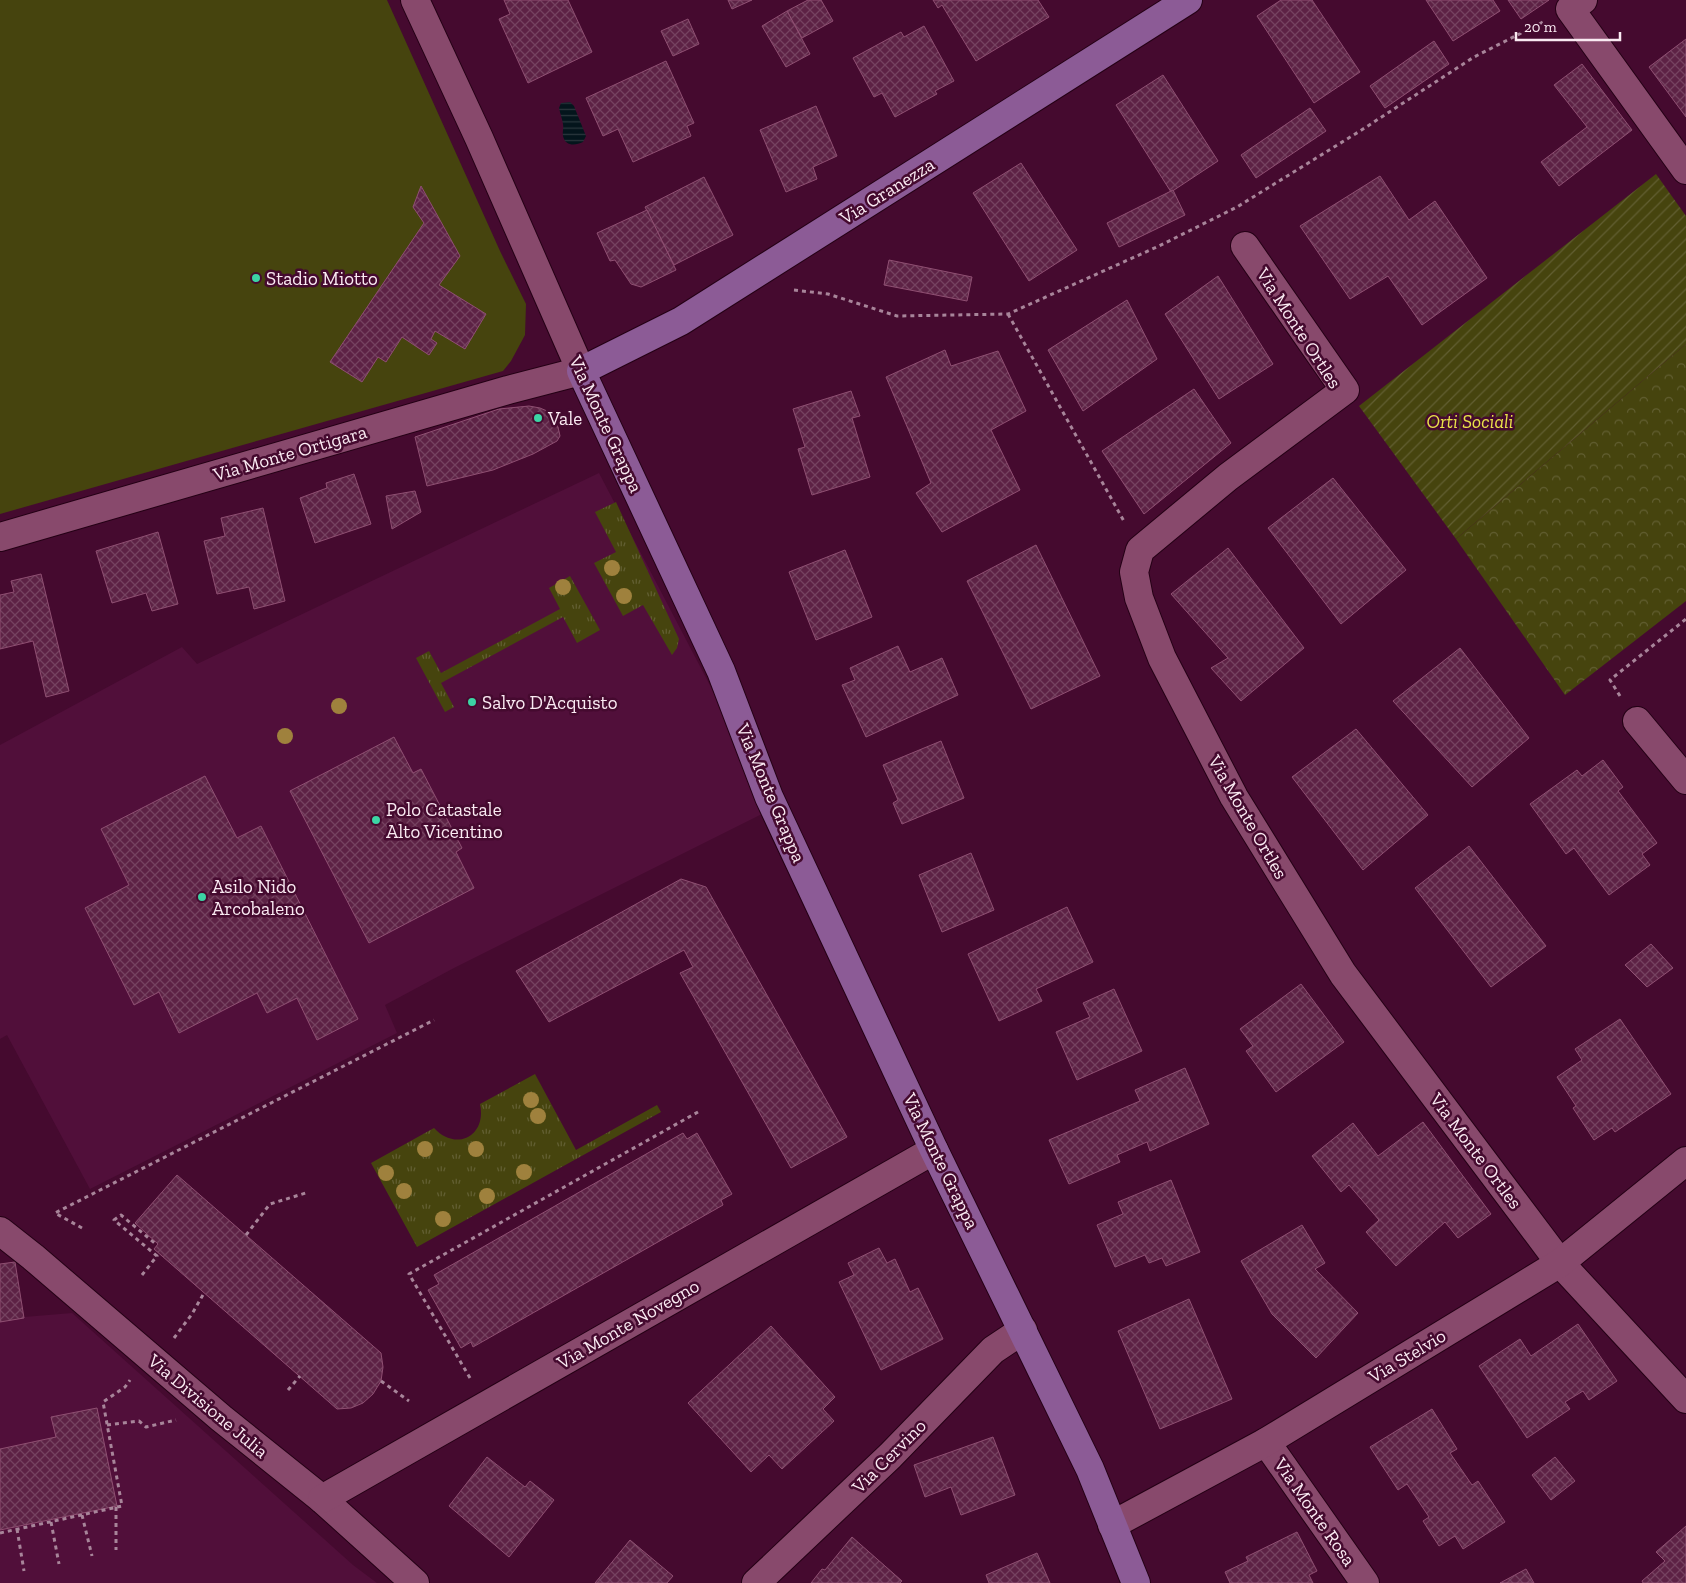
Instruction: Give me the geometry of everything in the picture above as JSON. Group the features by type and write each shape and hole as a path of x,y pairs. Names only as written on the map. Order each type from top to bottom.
{"main road":[{"name":"Via Granezza","path":"581,371 681,321 1188,0"},
{"name":"Via Monte Grappa","path":"581,371 721,671 769,797 934,1150 1090,1469 1136,1583"}],"street":[{"name":"Via Monte Grappa","path":"415,0 479,138 581,371"},
{"path":"1577,4 1686,170"},
{"name":"Via Monte Ortles","path":"1245,246 1345,390 1228,477 1140,550 1134,572 1139,598 1162,658 1234,797 1342,974 1560,1264 1686,1398"},
{"name":"Via Monte Ortigara","path":"0,537 508,390 581,371"},
{"path":"1637,721 1686,780"},
{"name":"Via Monte Novegno","path":"322,1499 934,1150"},
{"name":"Via Stelvio","path":"1112,1525 1266,1442 1560,1264 1686,1161"},
{"name":"Via Divisione Julia","path":"0,1231 159,1349 221,1418 322,1499 415,1583"},
{"name":"Via Cervino","path":"756,1583 890,1456 993,1350 1023,1330"},
{"name":"Via Monte Rosa","path":"1266,1442 1365,1583"}],"path":[{"path":"788,293 795,289 828,294 897,316 1008,314 1158,246 1237,207 1360,131 1474,57 1577,4"},
{"path":"1008,314 1140,550"},
{"path":"1637,721 1610,680 1686,619"},
{"path":"82,1228 56,1213 434,1020"},
{"path":"486,1405 409,1274 698,1112"},
{"path":"246,1235 270,1204 309,1192"},
{"path":"142,1275 157,1256 114,1220 121,1215 157,1245"},
{"path":"0,1533 122,1506 103,1402 125,1387 192,1314 204,1293"},
{"path":"288,1390 300,1376"},
{"path":"381,1382 409,1401"},
{"path":"107,1425 139,1421 146,1427 181,1419"},
{"path":"116,1507 116,1550"},
{"path":"82,1515 92,1556"},
{"path":"51,1522 59,1564"},
{"path":"17,1529 24,1572"}],"shaded area":[{"path":"570,102 574,106 586,136 583,142 577,144 566,142 563,134 559,108 561,103"},
{"path":"599,473 774,808 454,968 385,1005 397,1033 90,1189 7,1035 0,1039 0,745 182,647 197,664"},
{"path":"72,1313 353,1565 377,1583 0,1583 0,1319"}],"green space":[{"name":"Stadio Miotto","path":"0,0 387,0 500,251 526,304 525,335 511,361 503,371 0,514"},
{"name":"Orti Sociali","path":"1656,174 1686,216 1686,344 1456,539 1359,406"},
{"path":"1686,344 1686,601 1565,695 1456,539"},
{"path":"616,502 679,639 677,648 672,655 643,605 623,616 594,563 616,552 595,512"},
{"path":"570,576 600,630 577,643 563,617 441,683 454,707 445,712 416,658 429,651 441,673 560,609 549,588"},
{"path":"535,1074 576,1150 657,1105 661,1112 417,1247 371,1163 434,1128 451,1139 468,1137 479,1125 481,1115 480,1104"}],"building":[{"path":"504,0 568,0 592,52 528,83 499,19 510,14"},
{"path":"728,0 752,0 732,9"},
{"path":"808,0 821,0 833,21 802,38 787,11"},
{"path":"933,0 1038,0 1049,17 976,61 942,5 938,8"},
{"path":"1281,0 1312,0 1360,72 1314,103 1257,16"},
{"path":"1426,0 1493,0 1500,11 1453,41"},
{"path":"1508,0 1549,0 1521,19"},
{"path":"787,11 810,54 786,67 762,26"},
{"path":"688,19 699,44 673,56 661,31"},
{"path":"924,26 954,81 935,91 937,94 895,117 882,93 874,97 853,58 901,32 904,37"},
{"path":"1686,39 1686,117 1649,67"},
{"path":"1434,41 1449,64 1385,108 1370,86"},
{"path":"666,61 694,123 687,126 691,136 633,162 618,129 603,136 586,98"},
{"path":"1582,64 1632,130 1559,186 1541,162 1587,127 1554,85"},
{"path":"1163,75 1218,161 1171,192 1116,105"},
{"path":"816,106 837,156 813,167 817,179 786,192 760,130"},
{"path":"1310,108 1326,131 1256,178 1241,155"},
{"path":"1021,163 1077,250 1029,281 973,193"},
{"path":"1380,176 1409,220 1435,201 1487,278 1422,325 1388,276 1350,299 1300,226"},
{"path":"704,177 733,235 674,265 645,207"},
{"path":"421,186 460,256 439,285 486,314 465,349 435,331 431,339 437,343 429,355 402,337 386,362 378,357 362,382 330,362 424,223 413,207"},
{"path":"1173,190 1185,215 1119,247 1107,223"},
{"path":"647,210 676,270 641,287 631,284 615,260 610,261 597,233"},
{"path":"889,260 972,277 967,301 884,285"},
{"path":"1218,276 1273,364 1219,399 1165,314"},
{"path":"1127,300 1157,359 1083,411 1048,350"},
{"path":"945,350 951,366 998,351 1026,411 991,430 1020,490 942,532 916,493 931,483 886,377"},
{"path":"1194,389 1231,443 1144,514 1102,451"},
{"path":"851,391 860,416 852,418 870,477 812,495 798,449 805,447 793,409"},
{"path":"529,406 547,411 558,427 560,436 557,441 533,454 493,470 427,486 415,437 499,409"},
{"path":"354,474 371,524 315,543 300,498 327,488 326,483"},
{"path":"1333,478 1406,570 1341,624 1268,528"},
{"path":"415,491 421,512 392,529 386,496"},
{"path":"263,508 285,601 254,609 249,587 217,594 204,541 225,536 221,518"},
{"path":"158,532 178,604 152,611 146,593 112,603 96,551"},
{"path":"1036,545 1100,676 1031,709 967,581"},
{"path":"1228,548 1304,648 1241,701 1211,668 1228,658 1171,594"},
{"path":"845,550 872,617 816,640 789,572"},
{"path":"41,574 69,691 46,697 33,641 0,649 0,595 14,592 11,581"},
{"path":"898,646 910,672 942,658 958,695 866,737 842,685 855,680 850,668"},
{"path":"1460,648 1529,738 1472,787 1393,701"},
{"path":"1356,729 1428,815 1363,870 1292,777"},
{"name":"Polo Catastale Alto Vicentino","path":"394,737 413,773 421,769 462,848 456,852 474,888 369,943 290,791"},
{"path":"941,741 964,798 902,824 893,803 898,800 883,765"},
{"path":"1603,760 1623,787 1618,791 1657,843 1642,854 1650,865 1609,895 1574,848 1566,854 1530,804 1577,770 1582,776"},
{"name":"Asilo Nido Arcobaleno","path":"205,776 237,838 261,826 358,1019 317,1040 297,998 267,1013 257,993 179,1033 159,992 134,1005 85,908 129,885 101,829"},
{"path":"1469,846 1546,946 1491,987 1415,888"},
{"path":"971,853 994,910 942,932 919,875"},
{"path":"681,879 706,887 847,1137 791,1168 680,973 693,967 684,950 549,1022 516,971"},
{"path":"1067,907 1093,962 1036,989 1042,1001 999,1021 968,954"},
{"path":"1651,944 1673,968 1647,987 1625,965"},
{"path":"1301,984 1344,1042 1276,1092 1246,1051 1253,1046 1240,1029"},
{"path":"1114,989 1142,1051 1077,1080 1056,1032 1090,1017 1083,1003"},
{"path":"1620,1019 1671,1094 1615,1132 1612,1128 1594,1140 1573,1108 1576,1106 1557,1077 1582,1060 1575,1049"},
{"path":"1185,1068 1209,1124 1150,1151 1147,1142 1117,1155 1120,1162 1069,1184 1049,1140 1140,1101 1135,1090"},
{"path":"1423,1122 1491,1214 1458,1238 1445,1222 1396,1266 1366,1232 1379,1220 1349,1185 1341,1192 1312,1156 1353,1123 1378,1156"},
{"path":"683,1133 687,1139 697,1133 732,1194 721,1200 723,1205 473,1347 471,1342 461,1348 428,1290 439,1284 434,1275"},
{"path":"177,1175 381,1353 383,1367 381,1381 373,1394 363,1403 351,1408 337,1409 154,1249 158,1244 135,1223"},
{"path":"1171,1180 1200,1252 1166,1266 1162,1258 1149,1263 1145,1255 1115,1267 1097,1225 1123,1214 1118,1202"},
{"path":"1302,1225 1325,1263 1315,1269 1358,1313 1316,1358 1272,1314 1241,1261"},
{"path":"879,1248 887,1263 895,1259 910,1292 918,1288 943,1339 881,1370 839,1282 854,1275 848,1263"},
{"path":"15,1262 24,1318 0,1322 0,1264"},
{"path":"1189,1299 1232,1399 1160,1429 1118,1331"},
{"path":"1578,1324 1617,1381 1589,1400 1583,1391 1565,1402 1570,1409 1527,1438 1479,1366 1520,1339 1531,1356"},
{"path":"771,1326 835,1397 823,1409 834,1421 782,1469 769,1455 751,1472 688,1403"},
{"path":"97,1408 117,1506 0,1530 0,1449 56,1437 51,1417"},
{"path":"1432,1409 1457,1449 1450,1453 1472,1485 1478,1481 1505,1522 1463,1549 1455,1536 1439,1546 1423,1521 1429,1517 1407,1484 1398,1490 1370,1447"},
{"path":"993,1437 1015,1495 961,1515 951,1487 925,1497 914,1465"},
{"path":"487,1457 525,1487 530,1481 554,1500 509,1557 449,1506"},
{"path":"1555,1457 1575,1481 1551,1500 1532,1475"},
{"path":"1686,1526 1686,1583 1643,1583 1642,1581 1665,1561 1656,1552"},
{"path":"1297,1532 1317,1571 1309,1575 1313,1583 1230,1583 1225,1572 1248,1561 1246,1557"},
{"path":"852,1537 902,1581 900,1583 811,1583 822,1569 825,1570"},
{"path":"630,1540 673,1576 667,1583 595,1583"},
{"path":"1037,1553 1050,1583 989,1583 986,1575"},
{"path":"1526,1569 1534,1583 1500,1583"}],"place":[{"name":"Stadio Miotto","path":"256,278"},
{"name":"Vale","path":"538,418"},
{"name":"Salvo D'Acquisto","path":"472,702"},
{"name":"Polo Catastale Alto Vicentino","path":"376,820"},
{"name":"Asilo Nido Arcobaleno","path":"202,897"}]}
